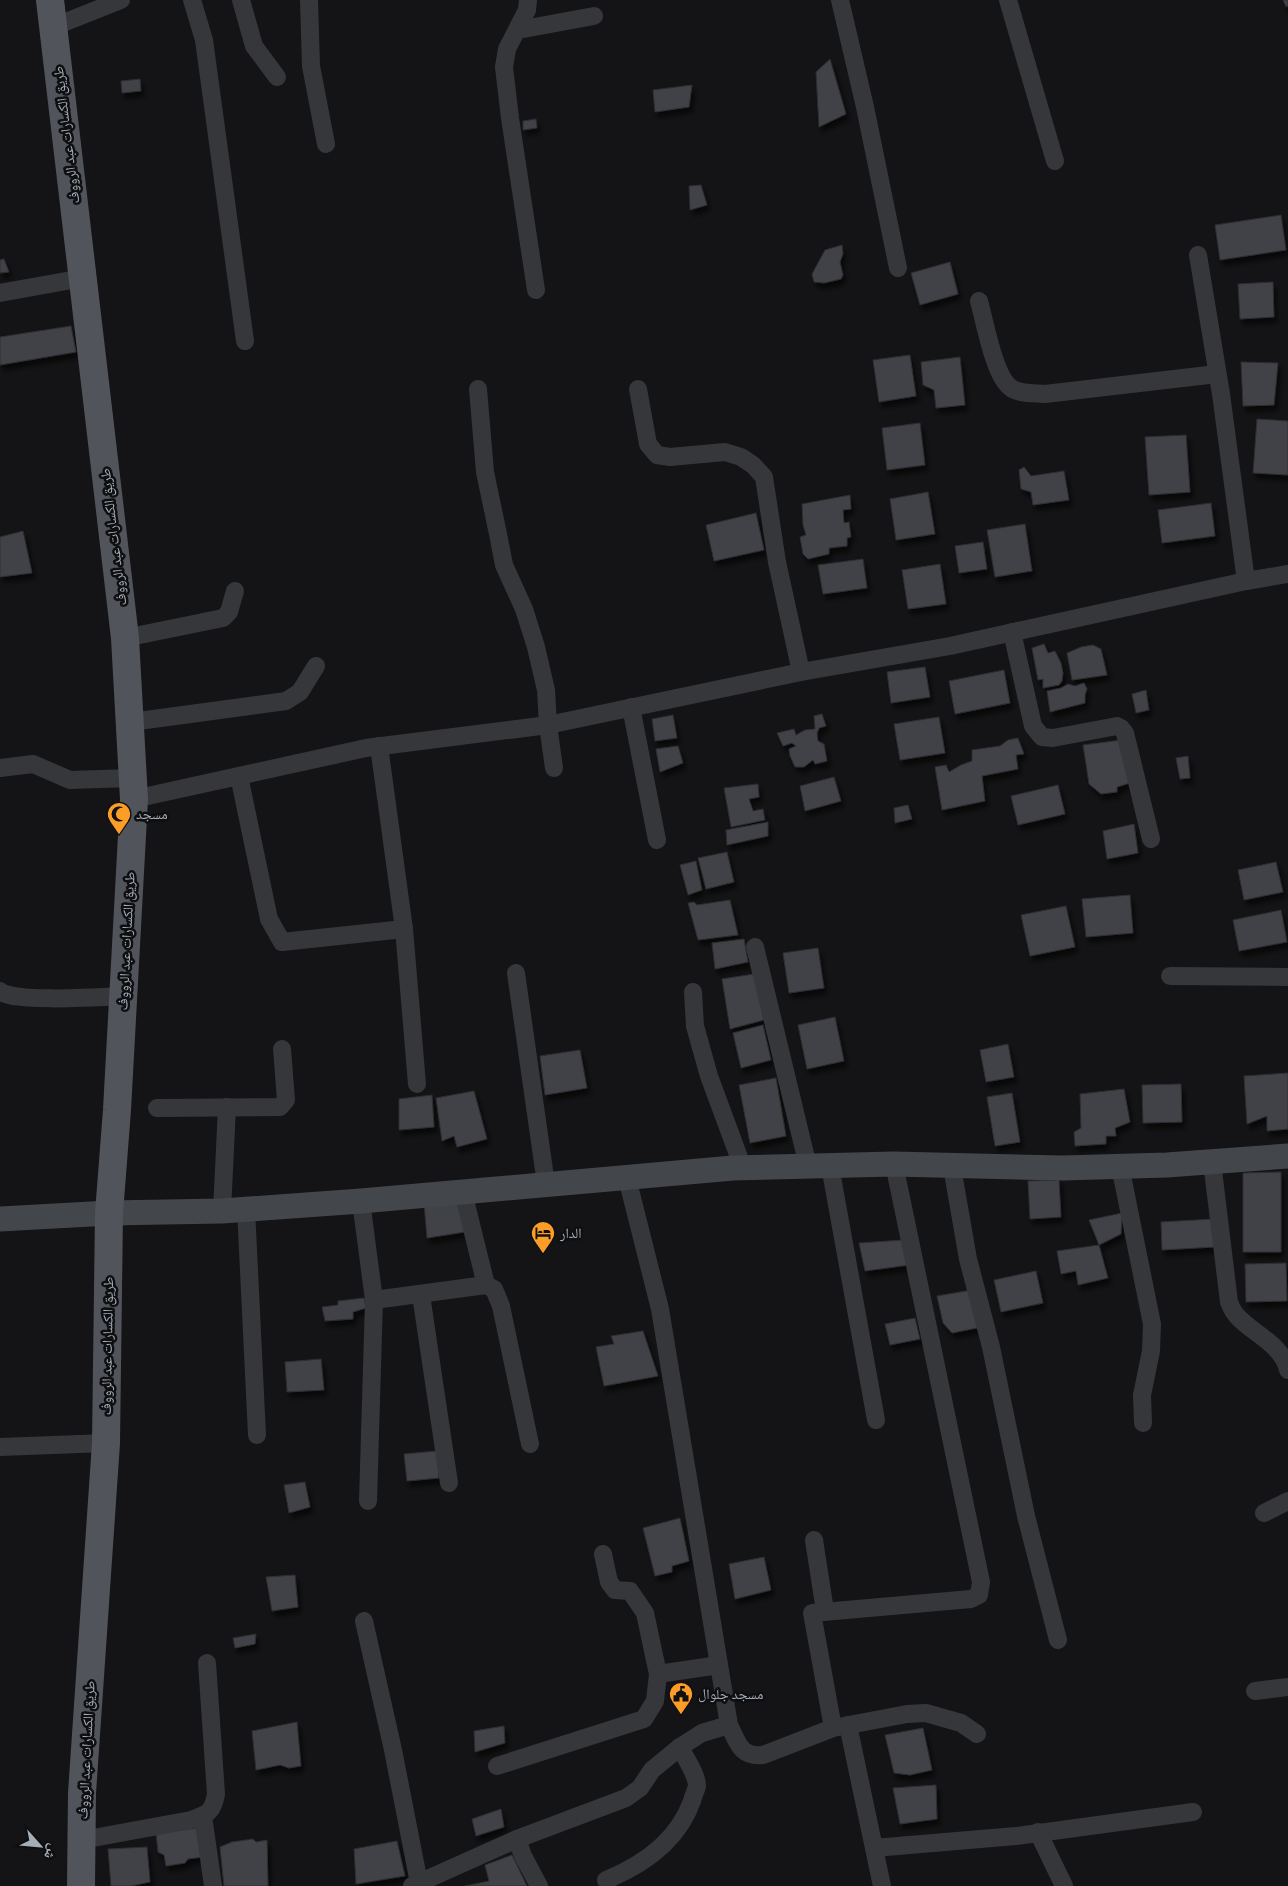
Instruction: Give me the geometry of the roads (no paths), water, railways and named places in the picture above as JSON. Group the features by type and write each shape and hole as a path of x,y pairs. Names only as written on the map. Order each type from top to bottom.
{"main road":[{"name":"طريق الكسارات عبد الرووف","path":"50,0 125,638 134,788 124,996 108,1213 106,1443 82,1793 81,1886"}],"street":[{"path":"53,27 121,0"},
{"path":"192,0 204,40 245,341"},
{"path":"241,0 254,46 277,77"},
{"path":"309,0 311,66 326,144"},
{"path":"528,0 527,10 507,49 504,67 536,290"},
{"path":"840,0 865,106 898,268"},
{"path":"1008,0 1055,162"},
{"path":"518,30 594,16"},
{"path":"1198,255 1246,581"},
{"path":"0,294 83,278"},
{"path":"979,301 999,375 1012,389 1028,393 1045,394 1217,374"},
{"path":"478,389 485,472 504,565 524,609 536,647 546,690 548,725 554,768"},
{"path":"638,389 648,444 657,455 670,457 725,452 741,457 753,465 764,477 777,562 801,672"},
{"path":"0,768 34,764 70,780 134,788 239,776 378,746 548,725 801,672 950,646 1246,581 1288,574"},
{"path":"125,638 223,618 229,612 235,591"},
{"path":"1012,632 1032,726 1042,737 1052,738 1116,726 1121,728 1124,733 1151,839"},
{"path":"131,722 286,701 300,692 316,666"},
{"path":"631,707 657,840"},
{"path":"378,746 404,929 417,1084"},
{"path":"239,776 269,919 282,942 404,929"},
{"path":"755,947 819,1166 876,1420"},
{"path":"516,973 546,1184"},
{"path":"1170,976 1288,976"},
{"path":"0,991 4,995 25,998 124,996"},
{"path":"693,992 695,1026 709,1076 743,1168"},
{"path":"157,1108 280,1107 286,1100 282,1049"},
{"path":"227,1107 234,1210 257,1435"},
{"path":"0,1219 108,1213 234,1210 743,1168 894,1164 952,1167 1063,1168 1212,1162 1288,1156"},
{"path":"1212,1162 1229,1302 1235,1315 1273,1345 1288,1370"},
{"path":"882,1886 874,1848 812,1613 971,1599 979,1595 982,1582 894,1164"},
{"path":"1120,1166 1152,1324 1151,1351 1142,1395 1143,1423"},
{"path":"952,1167 968,1259 991,1348 1026,1516 1058,1640"},
{"path":"627,1178 660,1309 729,1725 742,1750 753,1756 763,1755 841,1727 907,1714 926,1713 961,1723 977,1734"},
{"path":"463,1192 486,1285"},
{"path":"361,1201 374,1300 368,1501"},
{"path":"374,1300 486,1285 494,1289 500,1306 530,1444"},
{"path":"421,1295 449,1483"},
{"path":"0,1447 106,1443"},
{"path":"1264,1513 1288,1501"},
{"path":"814,1540 825,1611"},
{"path":"497,1766 644,1718 655,1701 658,1674 645,1613 630,1591 615,1590 609,1582 603,1554"},
{"path":"364,1621 393,1750 416,1884 517,1839 626,1798 640,1788 652,1770 680,1747 702,1733 729,1725"},
{"path":"82,1840 191,1820 203,1816 214,1807 216,1794 207,1663"},
{"path":"658,1674 719,1665"},
{"path":"1255,1691 1288,1687"},
{"path":"606,1880 624,1873 659,1849 674,1834 690,1807 697,1785 680,1747"},
{"path":"874,1848 1016,1836 1193,1812"},
{"path":"203,1816 213,1886"},
{"path":"1038,1832 1064,1886"},
{"path":"517,1839 523,1856 540,1886"}],"place":[{"name":"مسجد","path":"119,835"},
{"name":"الدار","path":"543,1254"},
{"name":"مسجد جلوال","path":"681,1715"}]}
